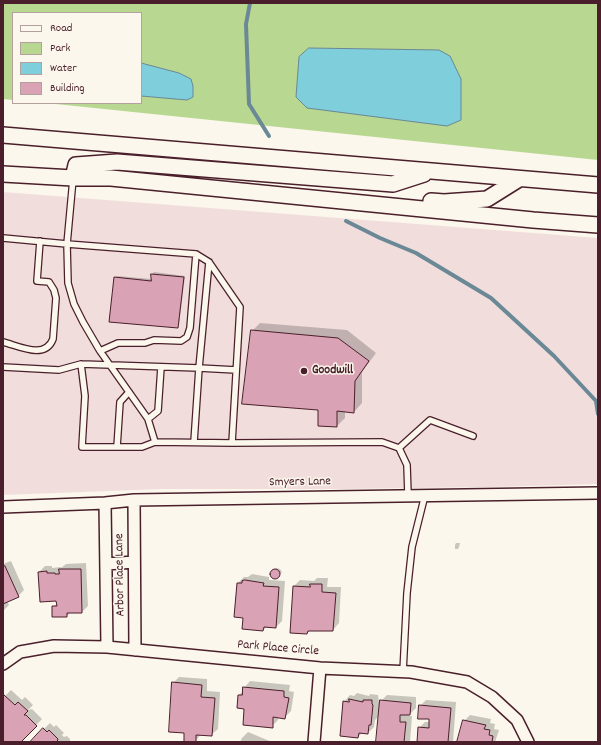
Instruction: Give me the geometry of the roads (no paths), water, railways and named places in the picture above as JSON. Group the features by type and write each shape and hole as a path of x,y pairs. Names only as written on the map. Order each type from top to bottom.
{"main road":[{"path":"3,135 598,185"},
{"path":"73,178 76,165 117,162 393,184 431,172"},
{"path":"3,174 73,178 111,178 243,192 598,225"},
{"path":"243,192 273,186 444,202 487,199 519,179"}],"street":[{"name":"Smyers Lane","path":"3,507 105,503 134,500 598,493"},
{"name":"Arbor Place Lane","path":"134,500 135,650"},
{"name":"Arbor Place Lane","path":"105,503 107,647"},
{"path":"106,564 134,562"},
{"name":"Park Place Circle","path":"3,664 20,652 54,646 107,647 320,668 403,672 467,682 492,697 518,720 528,742"},
{"path":"314,742 320,668"}],"lane":[{"path":"73,178 67,244 68,282 74,304 100,351 148,419 155,442"},
{"path":"3,238 196,254 209,262 240,307 232,443"},
{"path":"3,342 32,350 45,349 51,345 53,339 56,298 54,290 49,282 37,281 40,241"},
{"path":"100,351 118,343 145,343 154,340 182,341 187,336 190,328 196,254"},
{"path":"194,442 209,262"},
{"path":"3,367 59,370 81,364 236,370"},
{"path":"81,364 85,396 82,447 142,447 155,442 382,442 399,448 407,465 408,495"},
{"path":"148,419 158,411 161,367"},
{"path":"117,447 120,402 129,392"},
{"path":"399,448 430,420 473,436"},
{"path":"403,672 407,593 412,547 425,495"}],"water":[{"path":"309,48 439,50 450,56 461,79 461,120 447,126 307,108 296,97 299,57"},
{"path":"142,63 179,73 191,79 193,86 193,97 187,100 142,96"}],"waterway":[{"path":"250,3 246,24 249,104 269,136"},
{"path":"346,221 380,238 416,253 491,298 554,356 596,401 598,414"}],"place":[{"name":"Goodwill","path":"304,371"}]}
